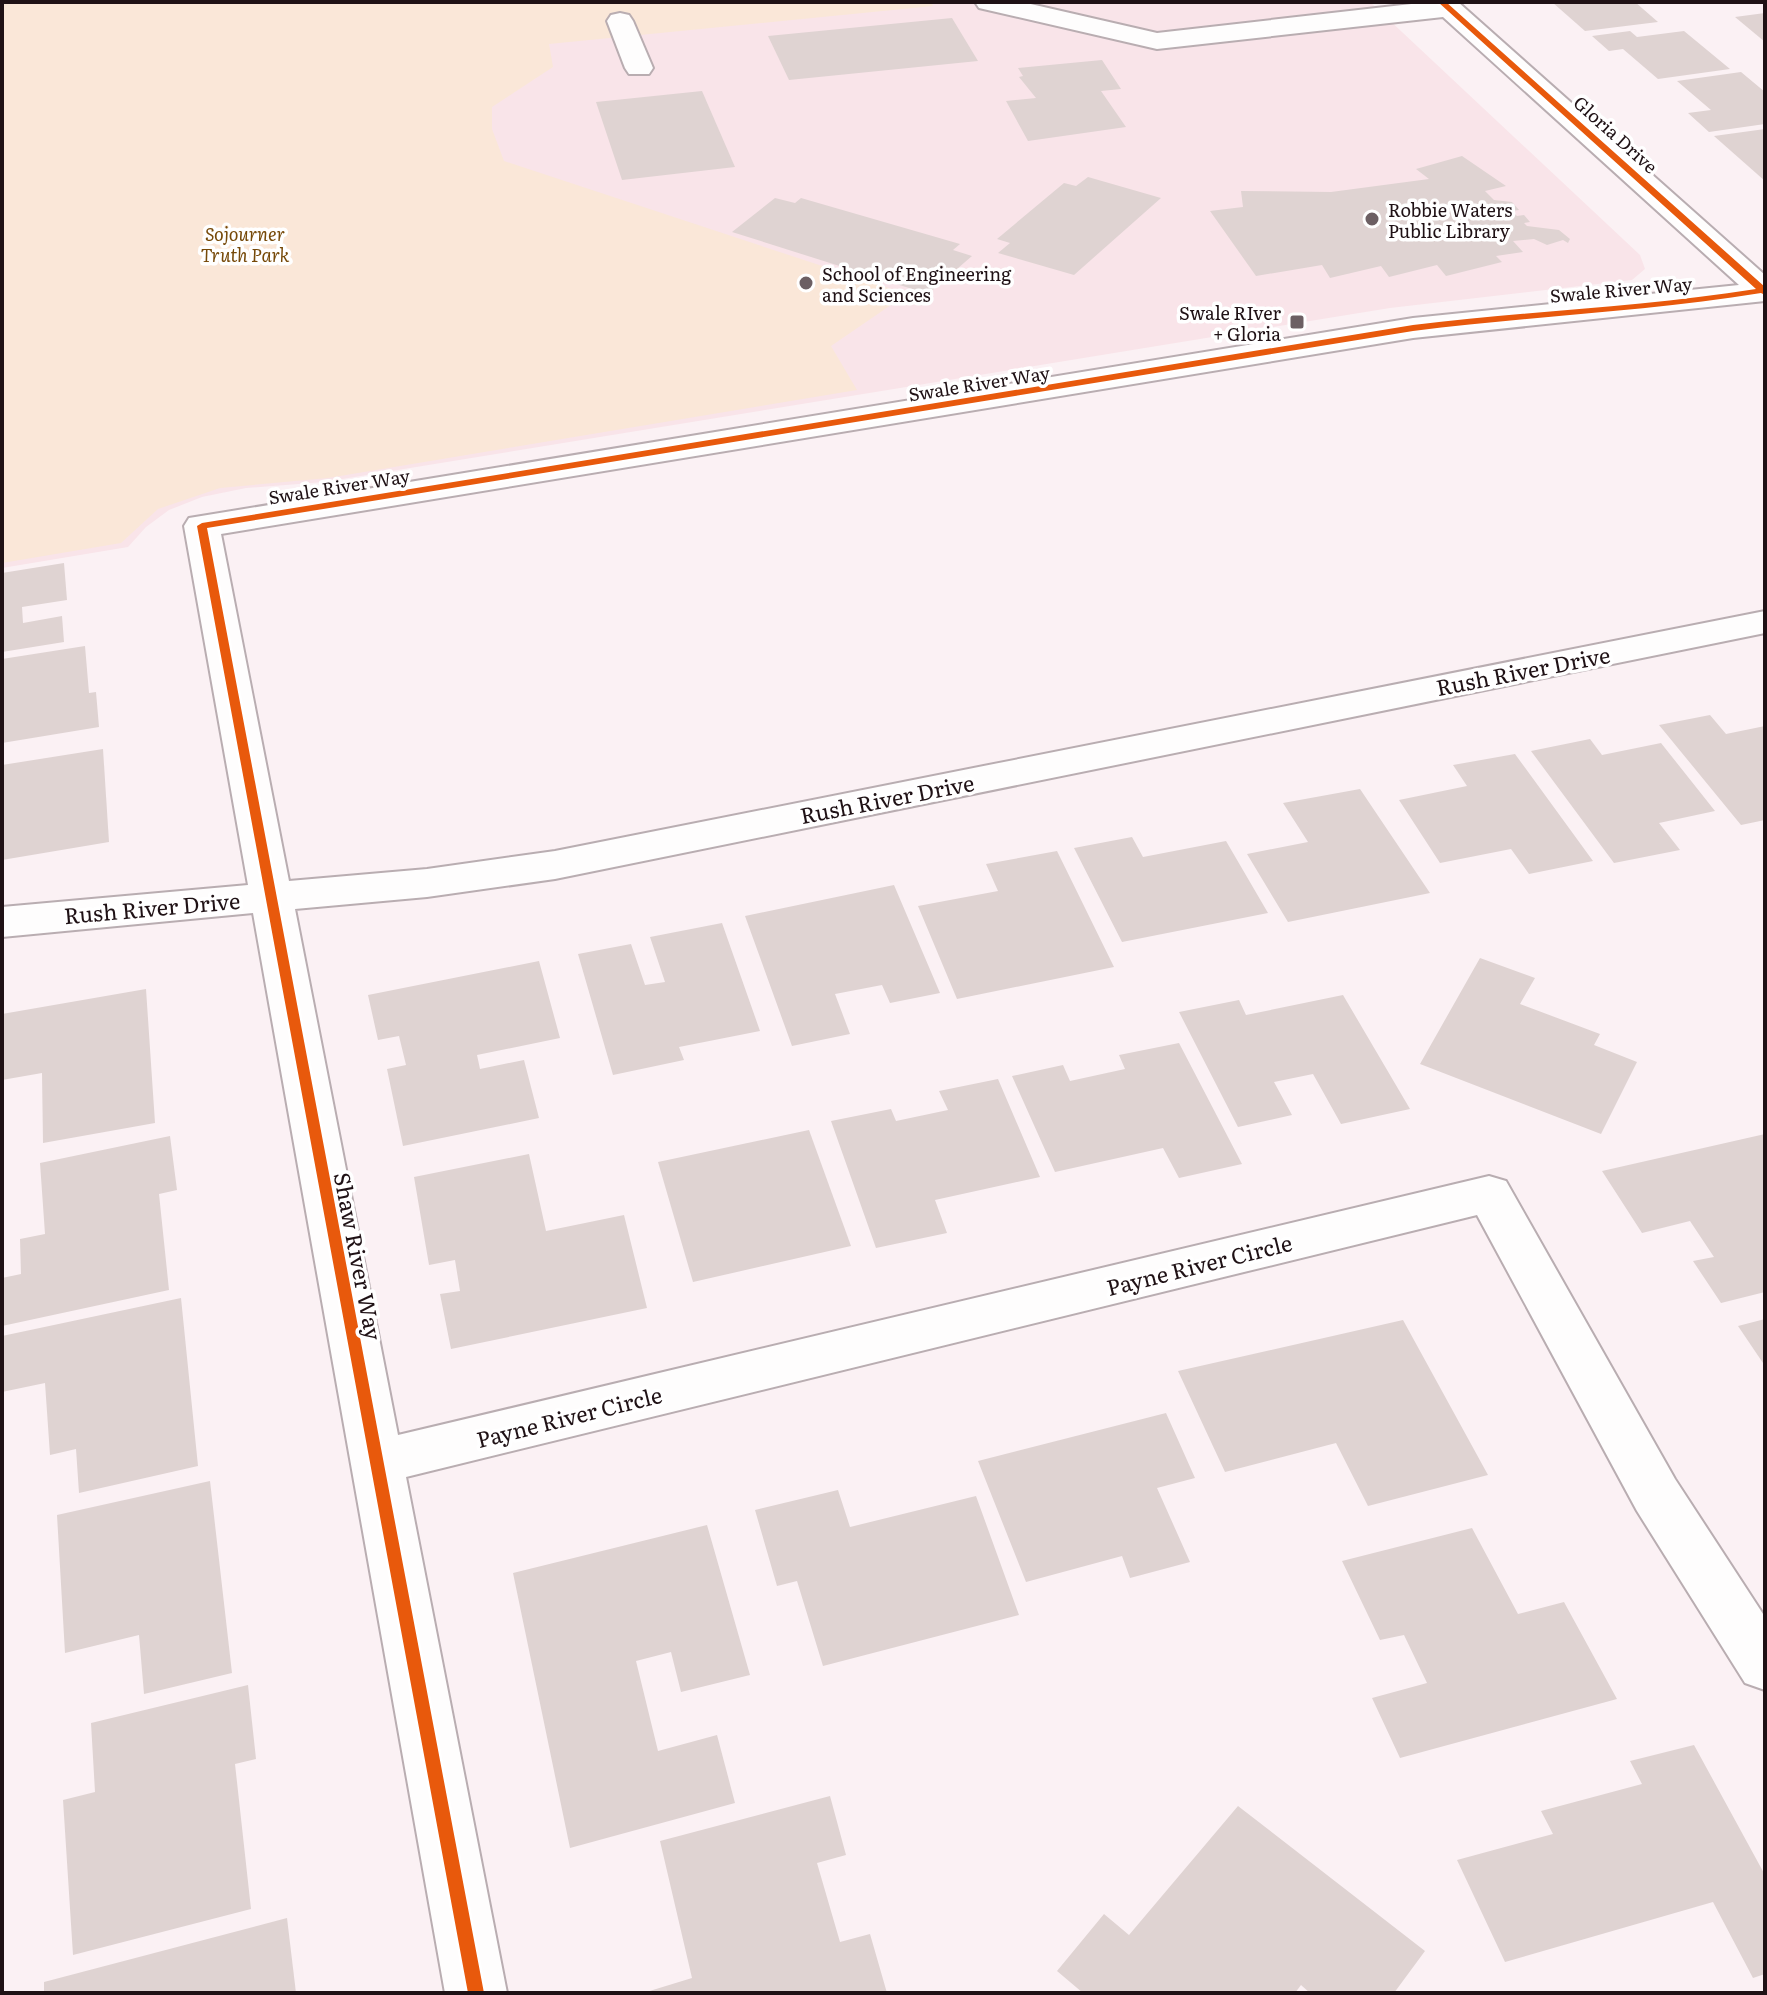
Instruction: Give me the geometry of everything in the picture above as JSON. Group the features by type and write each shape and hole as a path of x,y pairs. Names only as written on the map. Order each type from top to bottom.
{"street":[{"path":"988,2 1157,41 1446,5"},
{"name":"Gloria Drive","path":"1446,5 1764,291"},
{"path":"620,21 639,68"},
{"name":"Swale River Way","path":"202,526 1413,328 1483,318 1680,303 1764,291"},
{"name":"Shaw River Way","path":"202,526 476,1993"},
{"name":"Rush River Drive","path":"2,922 427,883 555,865 1765,622"},
{"name":"Payne River Circle","path":"377,1462 1489,1194 1656,1495 1765,1665"}],"shaded area":[{"name":"School of Engineering and Sciences","path":"2,2 1370,2 1640,255 1645,269 1632,280 1390,308 324,482 246,488 202,497 169,510 146,527 128,547 2,568"}],"green space":[{"name":"Sojourner Truth Park","path":"2,2 931,2 933,6 549,44 553,67 492,107 492,129 504,161 907,294 831,346 857,390 328,478 220,488 158,509 121,543 2,563"}],"building":[{"path":"1552,2 1635,2 1658,22 1585,31"},
{"path":"1765,13 1765,42 1735,17"},
{"path":"952,18 978,61 789,80 768,36"},
{"path":"1630,31 1637,37 1684,31 1730,69 1658,79 1623,49 1609,51 1592,36"},
{"path":"1102,60 1121,89 1101,91 1126,127 1028,141 1006,101 1036,98 1019,77 1023,76 1018,68"},
{"path":"1741,72 1765,92 1765,124 1709,132 1688,113 1711,110 1677,81"},
{"path":"702,91 735,167 622,180 596,102"},
{"path":"1765,129 1765,181 1714,136"},
{"name":"Robbie Waters Public Library","path":"1462,156 1506,186 1485,191 1494,200 1512,202 1519,210 1512,211 1517,216 1524,215 1530,222 1524,223 1527,226 1559,230 1570,239 1568,243 1563,240 1547,245 1534,239 1513,241 1523,252 1496,256 1502,262 1446,276 1437,265 1389,277 1381,266 1330,278 1322,265 1256,276 1210,211 1243,207 1241,191 1331,192 1429,179 1416,169"},
{"path":"1088,177 1161,198 1074,275 998,253 1010,243 997,239 1064,183 1076,186"},
{"path":"775,198 795,203 801,198 960,244 953,250 972,256 928,294 732,232"},
{"path":"64,563 67,600 22,607 23,623 62,616 64,642 2,652 2,573"},
{"path":"85,646 89,693 96,692 99,727 2,743 2,659"},
{"path":"1710,715 1726,734 1765,726 1765,820 1741,825 1659,725"},
{"path":"1590,739 1602,755 1661,743 1715,811 1659,823 1680,850 1614,863 1531,751"},
{"path":"103,749 109,842 2,860 2,765"},
{"path":"1515,754 1593,861 1529,874 1511,849 1440,863 1399,800 1467,786 1453,765"},
{"path":"1360,789 1430,893 1288,922 1247,854 1308,842 1283,803"},
{"path":"1132,837 1143,857 1226,841 1268,913 1122,942 1074,848"},
{"path":"1057,851 1114,967 957,999 918,906 998,891 986,864"},
{"path":"894,885 940,993 890,1003 882,985 835,994 850,1034 792,1046 745,916"},
{"path":"722,923 760,1031 679,1047 684,1060 613,1075 578,954 631,944 645,985 665,982 650,937"},
{"path":"1480,958 1535,978 1520,1004 1600,1034 1594,1045 1637,1062 1601,1134 1420,1064"},
{"path":"539,961 560,1038 477,1055 480,1069 524,1060 539,1118 403,1146 387,1069 406,1065 399,1036 378,1040 368,995"},
{"path":"146,989 155,1123 43,1143 42,1073 2,1080 2,1014"},
{"path":"1343,995 1410,1109 1341,1124 1313,1074 1274,1082 1292,1115 1238,1127 1179,1012 1239,1000 1246,1015"},
{"path":"1179,1043 1242,1164 1179,1178 1163,1148 1055,1172 1012,1076 1063,1065 1070,1081 1125,1069 1119,1055"},
{"path":"998,1079 1040,1177 935,1200 947,1233 876,1248 831,1121 891,1109 896,1121 948,1110 939,1091"},
{"path":"809,1130 851,1246 693,1282 658,1162"},
{"path":"1765,1134 1765,1292 1721,1303 1693,1261 1714,1257 1690,1221 1642,1233 1602,1171"},
{"path":"170,1136 177,1190 159,1194 169,1290 2,1326 2,1278 21,1274 20,1239 45,1234 40,1163"},
{"path":"529,1154 546,1231 624,1215 647,1308 451,1349 440,1294 460,1291 455,1260 429,1265 414,1177"},
{"path":"181,1298 198,1466 79,1493 76,1449 50,1455 45,1383 2,1392 2,1336"},
{"path":"1765,1319 1765,1366 1738,1326"},
{"path":"1403,1320 1488,1475 1368,1506 1336,1443 1225,1472 1178,1371"},
{"path":"1166,1413 1195,1478 1157,1488 1190,1562 1130,1578 1122,1556 1026,1582 978,1461"},
{"path":"210,1481 232,1673 144,1694 139,1635 65,1653 57,1515"},
{"path":"838,1490 850,1527 976,1496 1019,1615 823,1666 797,1581 777,1586 755,1510"},
{"path":"707,1525 750,1675 681,1692 671,1652 636,1661 658,1751 717,1735 735,1803 570,1848 513,1573"},
{"path":"1472,1528 1518,1614 1564,1602 1617,1699 1400,1758 1372,1698 1427,1683 1404,1635 1380,1640 1342,1561"},
{"path":"248,1685 256,1759 235,1764 251,1909 73,1955 63,1800 95,1792 91,1723"},
{"path":"1694,1745 1765,1875 1765,1974 1753,1978 1713,1902 1505,1962 1457,1860 1553,1834 1541,1811 1642,1784 1630,1761"},
{"path":"830,1796 846,1855 817,1863 840,1942 870,1934 887,1993 643,1993 692,1978 660,1841"},
{"path":"1238,1806 1425,1951 1394,1993 1310,1993 1301,1985 1295,1993 1083,1993 1057,1971 1104,1914 1129,1935"},
{"path":"287,1918 296,1993 44,1993 44,1982"}],"cycle path":[{"path":"1442,2 1765,292"},
{"path":"476,1993 202,526 1413,328 1678,302 1765,290"}],"place":[{"name":"Robbie Waters Public Library","path":"1372,219"},
{"name":"School of Engineering and Sciences","path":"806,283"},
{"name":"Swale RIver + Gloria","path":"1297,322"}]}
